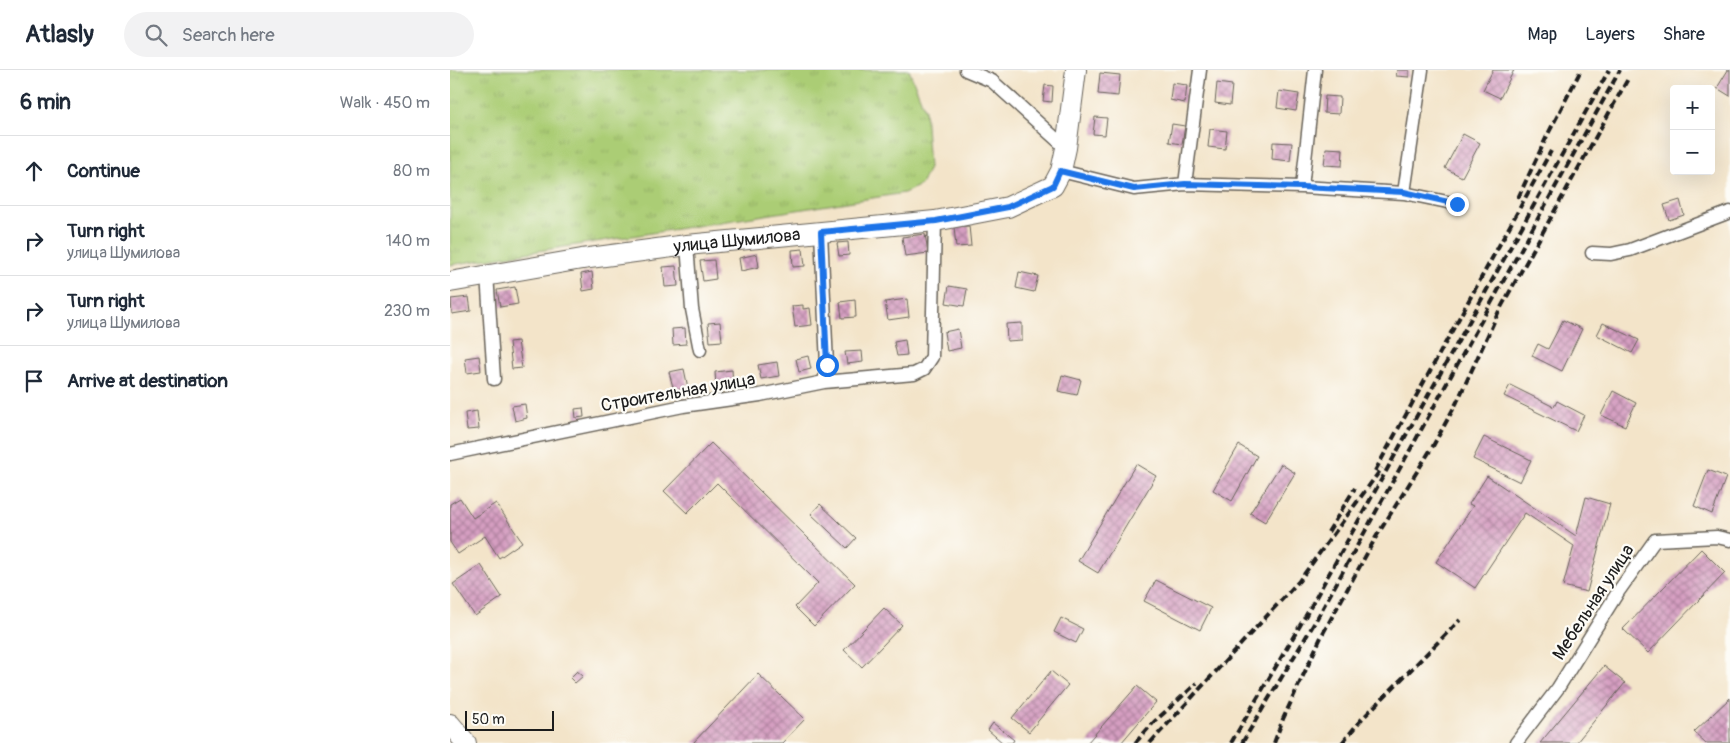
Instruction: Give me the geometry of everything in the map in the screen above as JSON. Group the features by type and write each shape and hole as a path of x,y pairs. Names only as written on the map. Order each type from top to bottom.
{"main road":[{"path":"1060,171 1066,148 1076,70"},
{"name":"улица Шумилова","path":"450,282 487,274 582,259 687,245 936,221 1008,207 1053,186 1060,171"},
{"path":"450,724 466,743"}],"street":[{"path":"966,70 992,81 1066,148"},
{"path":"1185,184 1200,70"},
{"path":"1302,187 1315,70"},
{"path":"1404,192 1422,70"},
{"path":"1060,171 1134,189 1185,184 1302,187 1404,192 1457,204"},
{"path":"1592,253 1611,254 1630,250 1730,212"},
{"name":"Строительная улица","path":"450,454 683,406 760,395 824,382 914,374 924,369 932,357 936,221"},
{"path":"821,232 827,365 824,382"},
{"path":"687,245 692,309 700,350"},
{"path":"487,274 494,380"},
{"name":"Мебельная улица","path":"1516,743 1558,688 1618,592 1655,540 1717,537 1730,540"}],"green space":[{"path":"450,70 909,70 925,110 929,168 921,185 904,193 450,265"}],"building":[{"path":"1397,70 1409,70 1409,77 1396,76"},
{"path":"1493,70 1514,70 1500,98 1483,90"},
{"path":"1728,70 1730,70 1730,96 1717,88"},
{"path":"1100,73 1120,75 1118,96 1098,94"},
{"path":"1172,83 1187,85 1185,103 1170,100"},
{"path":"1217,83 1232,85 1230,105 1215,103"},
{"path":"1045,85 1053,86 1052,102 1043,101"},
{"path":"1279,91 1299,94 1296,111 1277,108"},
{"path":"1325,96 1340,97 1339,114 1324,113"},
{"path":"1095,117 1107,118 1105,135 1093,134"},
{"path":"1172,124 1185,126 1182,144 1169,142"},
{"path":"1210,129 1227,131 1225,149 1208,147"},
{"path":"1463,134 1480,143 1462,177 1445,168"},
{"path":"1273,142 1292,143 1290,161 1272,159"},
{"path":"1326,148 1343,149 1342,166 1324,165"},
{"path":"1680,200 1684,215 1669,220 1664,205"},
{"path":"969,226 971,246 956,247 954,227"},
{"path":"925,234 928,253 905,256 902,237"},
{"path":"848,242 849,255 839,256 837,243"},
{"path":"803,249 805,266 793,267 792,250"},
{"path":"757,254 759,267 741,271 739,258"},
{"path":"714,260 716,279 703,281 700,261"},
{"path":"676,266 678,286 665,287 663,267"},
{"path":"592,272 594,289 583,291 581,274"},
{"path":"1019,272 1038,276 1034,292 1016,288"},
{"path":"949,286 967,289 964,306 946,303"},
{"path":"515,287 518,304 500,307 497,290"},
{"path":"469,297 471,311 452,314 451,299"},
{"path":"907,299 909,317 888,320 885,302"},
{"path":"855,300 856,317 842,318 840,302"},
{"path":"803,305 803,309 810,308 812,325 795,327 792,306"},
{"path":"1563,320 1582,329 1562,371 1532,356 1538,344 1548,349"},
{"path":"720,322 722,341 710,342 708,323"},
{"path":"1022,323 1022,340 1007,341 1006,324"},
{"path":"1603,323 1639,340 1632,353 1597,335"},
{"path":"685,328 686,344 673,345 672,329"},
{"path":"958,329 961,348 947,351 944,332"},
{"path":"905,340 907,355 897,356 894,342"},
{"path":"518,341 522,368 512,369 509,342"},
{"path":"862,351 863,362 847,364 845,352"},
{"path":"479,356 481,371 467,373 465,358"},
{"path":"808,356 811,369 799,372 796,359"},
{"path":"777,362 779,376 761,379 758,365"},
{"path":"684,369 688,388 674,391 669,372"},
{"path":"732,370 733,384 716,386 715,372"},
{"path":"1062,375 1081,380 1077,395 1058,391"},
{"path":"1510,385 1554,407 1557,401 1584,415 1576,431 1504,396"},
{"path":"1613,391 1636,403 1625,426 1601,415"},
{"path":"525,404 527,418 515,421 512,406"},
{"path":"583,408 584,417 576,418 575,409"},
{"path":"477,411 479,429 467,430 465,413"},
{"path":"1484,437 1531,460 1520,482 1473,459"},
{"path":"711,443 855,584 814,626 795,607 818,583 717,483 687,513 664,491"},
{"path":"1239,445 1257,456 1232,501 1213,490"},
{"path":"1136,464 1156,476 1098,573 1078,561"},
{"path":"1281,464 1295,473 1265,522 1250,513"},
{"path":"1708,470 1726,477 1712,514 1694,506"},
{"path":"1487,476 1576,536 1586,497 1610,504 1587,592 1563,586 1574,546 1525,513 1475,588 1436,562 1473,506 1469,504"},
{"path":"460,498 473,518 496,503 522,542 499,558 485,536 458,554 450,542 450,504"},
{"path":"820,504 856,538 847,548 811,514"},
{"path":"1701,549 1725,573 1648,653 1623,629"},
{"path":"481,565 502,597 475,616 453,584"},
{"path":"1156,580 1211,608 1200,630 1144,601"},
{"path":"884,608 902,625 862,667 844,650"},
{"path":"1061,618 1083,629 1076,643 1054,632"},
{"path":"1604,666 1625,683 1576,743 1540,743"},
{"path":"577,671 583,676 575,683 570,678"},
{"path":"1051,671 1068,685 1029,732 1012,718"},
{"path":"758,674 805,719 782,743 693,743"},
{"path":"1137,686 1156,702 1121,743 1087,743"},
{"path":"1730,698 1730,743 1706,743 1694,732"},
{"path":"993,723 1014,740 1012,743 1003,743 988,730"}],"railway":[{"path":"1518,198 1581,70"},
{"path":"1231,743 1305,617 1609,70"},
{"path":"1242,743 1315,622 1620,70"},
{"path":"1274,743 1283,719 1322,635 1376,537 1433,446 1457,402 1499,311 1629,77"},
{"path":"1375,471 1551,151"},
{"path":"1150,743 1299,581 1382,468"},
{"path":"1328,532 1355,488"},
{"path":"1342,743 1360,721 1460,620"},
{"path":"1135,743 1154,722 1197,683"}],"route":[{"path":"827,365 821,232 936,221 1008,207 1053,186 1060,171 1134,189 1185,184 1302,187 1404,192 1457,204"}]}
